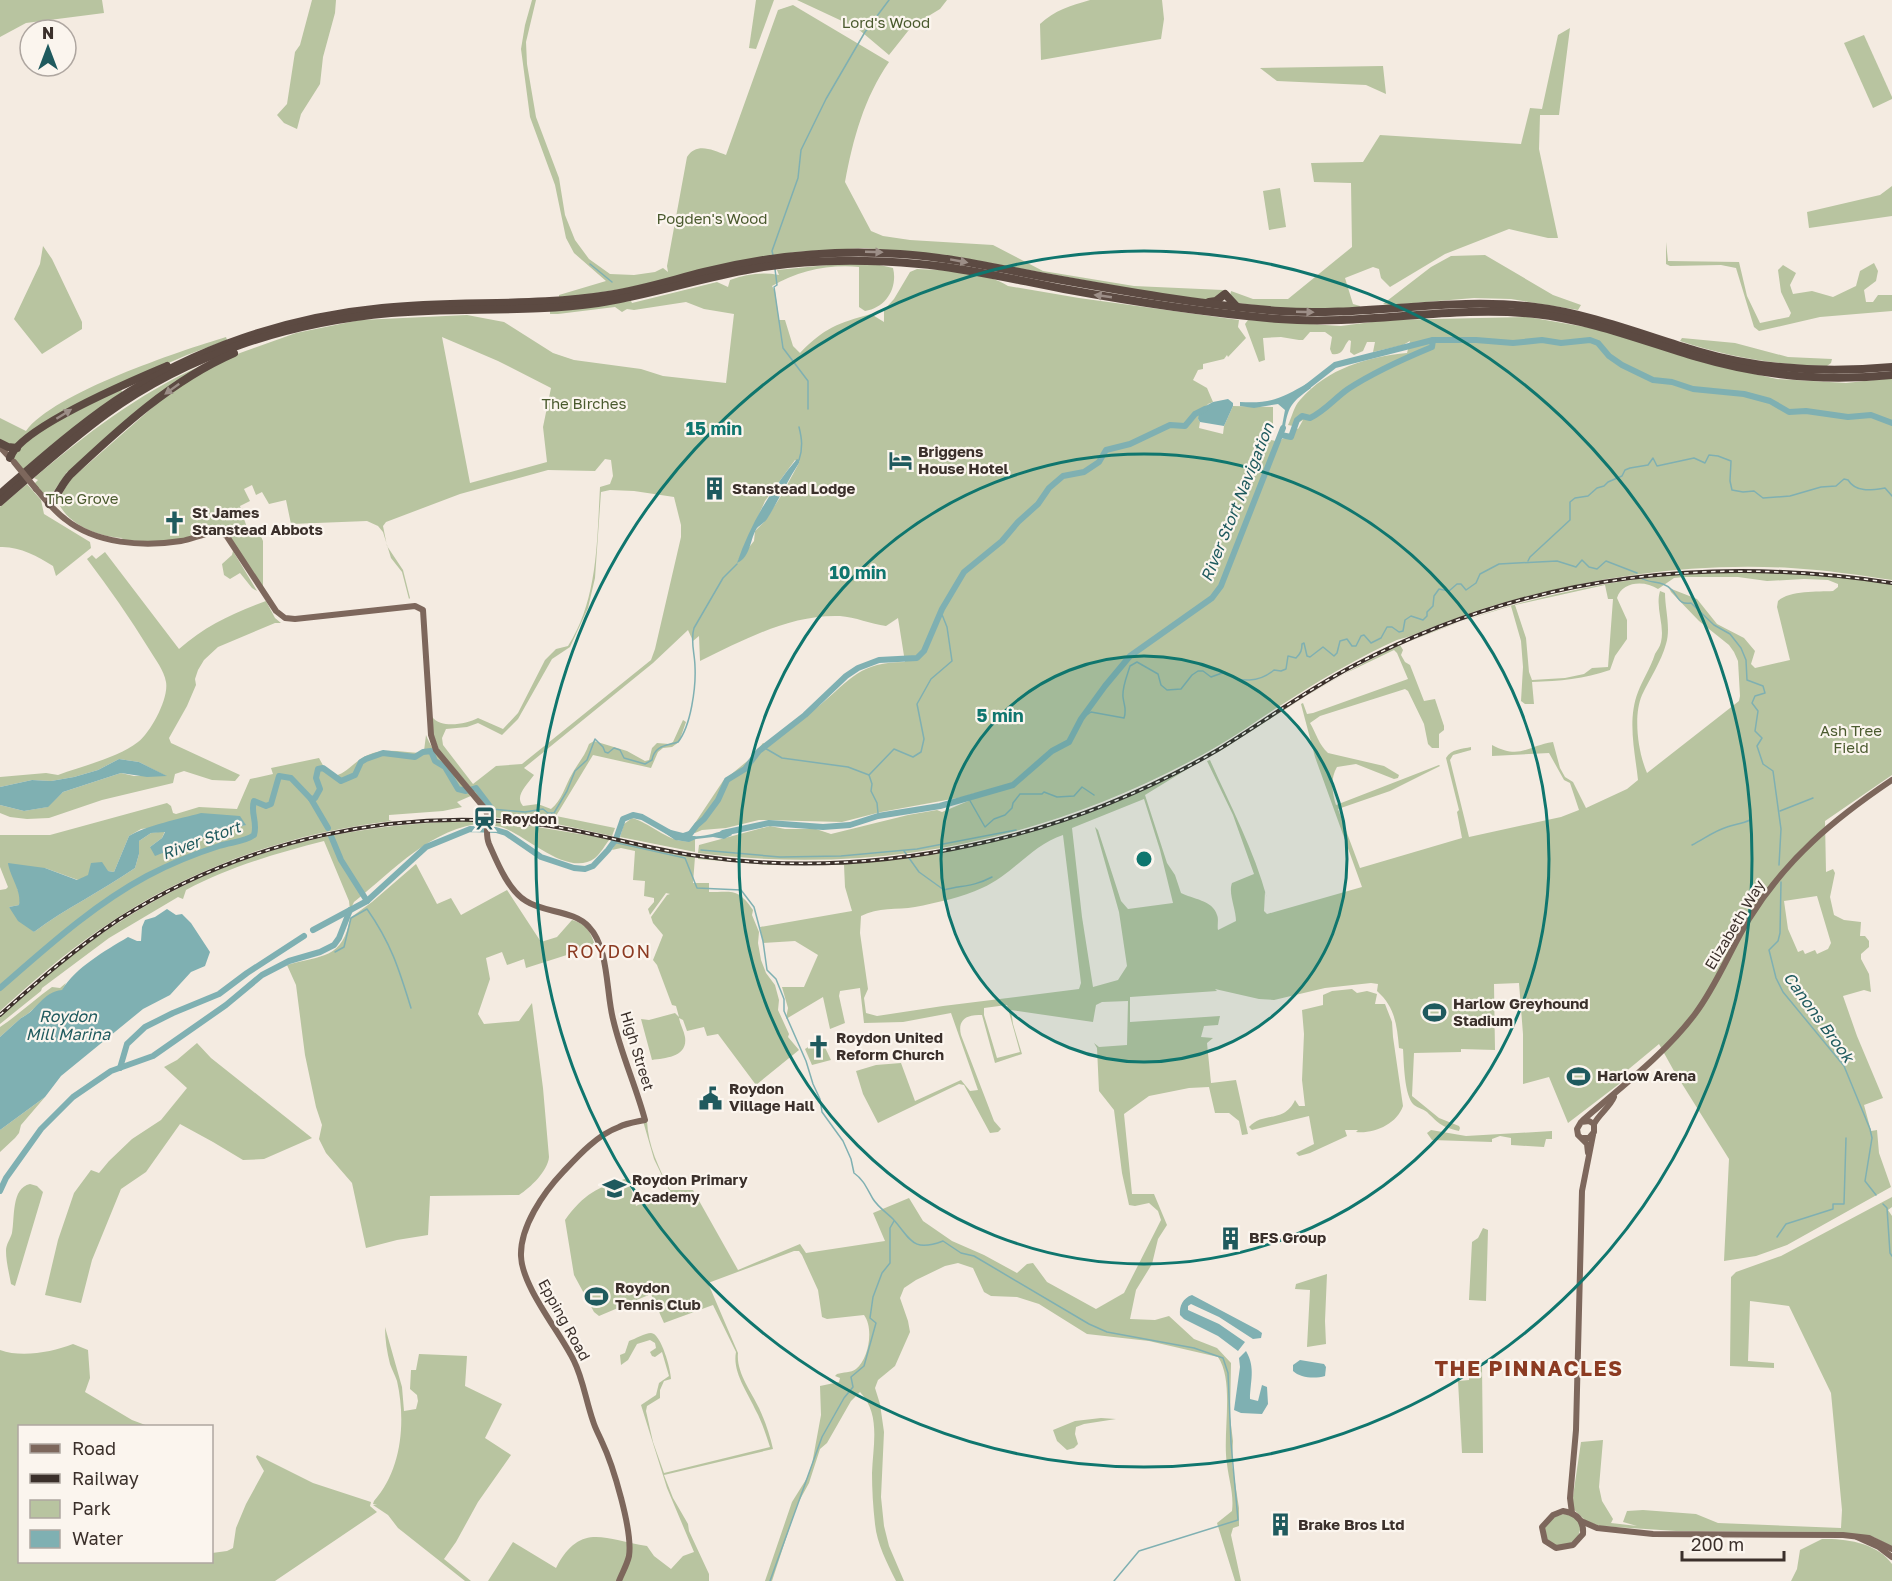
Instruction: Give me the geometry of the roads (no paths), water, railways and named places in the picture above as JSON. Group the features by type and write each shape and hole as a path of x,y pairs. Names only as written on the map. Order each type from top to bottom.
{"highway":[{"path":"0,494 64,439 140,385 212,350 328,314 383,308 550,301 609,295 765,263 855,252 927,256 1091,285 1238,307 1314,312 1360,312 1459,304 1533,306 1580,315 1696,350 1750,363 1816,370 1892,367"},
{"path":"777,261 848,260 922,264 1102,296 1243,316 1296,320 1372,319 1476,311 1531,313 1589,323 1714,362 1766,373 1843,379 1892,375"},
{"path":"12,460 17,448 48,424 99,396 216,345 247,334 279,330"},
{"path":"0,502 124,402 167,377 214,355 279,330"},
{"path":"49,504 68,477 168,392 218,360 279,330"},
{"path":"0,445 17,448"}],"main road":[{"path":"0,445 49,504"},
{"name":"High Street","path":"49,504 78,529 113,540 168,542 182,541 210,532 226,535 276,611 285,618 295,619 415,606 420,608 424,614 431,735 436,750 486,810 486,832 491,848 520,897 536,906 579,919 594,933 607,976 613,1019 645,1120"},
{"name":"Elizabeth Way","path":"1583,1120 1614,1096 1683,1030 1707,997 1750,918 1781,872 1814,838 1892,780"},
{"name":"Elizabeth Way","path":"1593,1124 1614,1096"},
{"name":"Epping Road","path":"619,1581 630,1546 614,1473 593,1422 573,1359 552,1326 527,1278 521,1253 524,1236 546,1190 577,1158 609,1132 623,1125 645,1120"},
{"path":"1572,1513 1570,1498 1576,1430 1582,1191 1588,1153 1595,1130 1589,1120 1579,1123 1578,1135 1589,1138 1593,1135"},
{"path":"1583,1138 1588,1153"},
{"path":"1570,1498 1542,1527 1543,1538 1549,1545 1556,1548 1573,1545 1583,1534 1597,1528"},
{"path":"1557,1512 1572,1513 1581,1521 1597,1528 1672,1535 1834,1534 1863,1536 1892,1549"},
{"path":"1581,1521 1583,1534"},
{"path":"1857,1537 1879,1547 1892,1557"}],"water":[{"path":"1308,383 1311,388 1292,404 1285,427 1282,426 1285,410 1278,404 1254,408 1240,406 1240,402 1276,399"},
{"path":"1228,399 1233,406 1224,426 1200,422 1198,419 1200,409 1213,402"},
{"path":"797,459 799,463 766,520 757,528 748,552 737,563 762,508"},
{"path":"119,759 139,762 167,776 147,777 121,773 63,792 48,807 24,811 0,805 0,787 32,780 51,781 74,777 98,770"},
{"path":"201,813 240,816 246,825 200,838 155,856 150,847 162,838 165,832 151,833 139,841 139,854 135,868 34,932 18,921 9,907 19,905 19,900 8,863 45,868 77,880 88,875 91,863 102,862 108,871 114,872 129,836 154,825"},
{"path":"667,829 683,833 689,831 692,836 697,836 728,829 732,835 724,839 713,837 689,842 675,840 665,833"},
{"name":"Roydon Mill Marina","path":"167,909 176,915 182,914 191,923 210,952 205,966 191,972 170,995 143,1009 61,1076 45,1097 0,1130 0,1037 49,994 62,990 75,974 101,954 128,937 141,941 145,920"},
{"path":"1192,1295 1258,1330 1262,1333 1261,1338 1253,1339 1219,1317 1191,1304 1188,1306 1188,1310 1219,1324 1245,1342 1238,1351 1218,1336 1184,1319 1180,1315 1180,1308 1184,1300"},
{"path":"1246,1351 1252,1369 1250,1399 1258,1401 1262,1385 1267,1387 1268,1404 1262,1414 1241,1413 1234,1410 1240,1367 1239,1358"},
{"path":"1300,1360 1324,1364 1325,1376 1308,1377 1296,1373 1293,1371 1293,1365"}],"waterway":[{"path":"773,255 772,251 798,178 801,150 826,99 865,32 889,0"},
{"path":"590,264 612,282"},
{"path":"775,269 777,285 774,287 783,348 808,381 808,409"},
{"name":"River Stort Navigation","path":"1303,390 1335,365 1433,340 1513,343 1542,340 1561,343 1590,340 1598,343 1609,356 1622,365 1653,380 1672,382 1693,389 1744,394 1770,401 1789,412 1806,411 1848,417 1871,415 1892,423"},
{"path":"1281,435 1291,437 1297,420 1302,416 1310,418 1358,383 1432,347 1433,340"},
{"path":"687,838 718,800 727,780 745,769 759,751 805,715 846,676 858,668 879,660 917,658 924,651 942,609 964,572 1002,541 1038,504 1049,488 1063,476 1084,472 1099,462 1106,450 1130,444 1170,425 1185,426 1195,414 1205,409"},
{"path":"799,427 802,444 799,460"},
{"name":"River Stort Navigation","path":"723,833 769,823 823,827 850,825 878,816 940,806 1013,785 1052,751 1069,742 1081,719 1130,656 1212,598 1221,586 1283,428"},
{"path":"1528,561 1570,520 1570,502 1575,498 1588,496 1597,488 1622,476 1625,470 1648,465 1653,458 1657,466 1694,458 1705,463 1709,455 1718,456 1731,461 1732,490 1754,491 1763,498 1790,496 1821,487 1836,486 1844,479 1860,489 1885,488 1892,496"},
{"name":"Canons Brook","path":"1081,719 1091,712 1124,718 1124,685 1130,666 1137,662 1158,674 1161,685 1167,690 1181,689 1198,671 1203,671 1211,677 1225,672 1243,680 1256,679 1274,670 1286,669 1288,656 1296,658 1304,643 1307,656 1310,657 1323,647 1334,656 1340,641 1347,639 1352,646 1356,646 1361,636 1364,635 1371,643 1381,638 1387,627 1392,627 1399,632 1403,631 1405,620 1411,616 1423,620 1427,616 1439,589 1449,591 1457,584 1461,584 1466,590 1476,583 1480,574 1499,564 1557,561 1576,567 1582,560 1589,567 1597,569 1606,561 1637,573"},
{"path":"492,809 525,812 543,809 548,813 554,813 575,771 587,760 595,739 605,752 608,753 614,748 620,750 624,758 645,764 652,760 658,749 678,742 689,717 695,685 692,638 694,628 723,578 737,564"},
{"name":"Canons Brook","path":"1641,578 1668,587 1682,602 1691,603 1714,625 1730,634 1741,648 1746,660 1747,680 1763,686 1765,693 1755,696 1752,703 1758,711 1755,731 1762,738 1757,746 1763,764 1773,771 1781,829 1779,865"},
{"path":"869,775 894,749 913,757 921,752 924,739 917,704 931,679 952,661 947,627 941,612"},
{"path":"763,747 782,758 848,767 869,775 878,813"},
{"name":"River Stort","path":"0,988 70,928 127,887 182,860 254,835 254,801 266,806 271,804 279,776 291,778 311,799 315,798 320,789 316,778 318,769 323,768 341,781 355,775 361,762 383,753 415,757 423,752 431,751 435,761 445,767 458,789 466,791 476,788 492,809"},
{"path":"969,799 985,827 994,819 1005,815 1020,794 1042,794 1044,792 1057,797 1074,796 1082,787 1094,795"},
{"path":"1780,811 1813,798"},
{"path":"311,799 328,828"},
{"name":"River Stort Navigation","path":"313,930 367,901 426,847 470,829 496,830 506,833 541,857 574,868 585,869 593,866 608,850 616,839 623,819 633,815 642,817 672,834"},
{"path":"1692,845 1722,829 1750,820"},
{"path":"701,850 780,857 841,856 917,849 1016,830"},
{"path":"331,836 341,860 367,901"},
{"path":"613,842 685,858 697,888 741,890 754,907 763,941 767,970 776,979 784,999 784,1011 806,1061 820,1099 822,1112 843,1141 854,1173 863,1182 877,1205 913,1242 925,1245 943,1241 961,1253 974,1256 1089,1324 1107,1332 1194,1348 1223,1358 1228,1373 1238,1520 1139,1551 1114,1581"},
{"path":"904,851 919,872 944,890 992,877"},
{"name":"Canons Brook","path":"1781,882 1780,933 1778,941 1769,950 1776,978 1783,992 1844,1066 1870,1129 1872,1138 1865,1181 1876,1195"},
{"path":"335,952 344,947 351,918 367,909 394,957 411,1008"},
{"name":"River Stort Navigation","path":"0,1191 6,1178 41,1129 73,1097 111,1071 153,1056 226,1005 262,975 289,961 320,952 334,945 350,910"},
{"path":"120,1068 127,1044 145,1027 219,994 304,936"},
{"path":"1777,1237 1786,1224 1833,1209 1833,1204 1844,1204 1846,1138"},
{"name":"Canons Brook","path":"1883,1204 1887,1208 1892,1256"},
{"path":"770,1581 822,1437 844,1398 853,1387 851,1377 864,1366 876,1323 870,1318 873,1297 882,1273 890,1263 890,1228 894,1221"}],"railway":[{"path":"0,1015 87,942 118,920 166,892 216,869 269,850 322,835 377,826 432,821 488,820 543,825 691,855 761,862 868,861 938,852 1036,829 1098,808 1158,782 1216,751 1301,696 1353,666 1417,636 1482,611 1548,593 1615,580 1683,573 1752,571 1822,575 1892,583"}],"place":[{"name":"Briggens House Hotel","path":"900,461"},
{"name":"Stanstead Lodge","path":"714,489"},
{"name":"St James Stanstead Abbots","path":"174,522"},
{"name":"Roydon","path":"484,819"},
{"name":"Harlow Greyhound Stadium","path":"1435,1013"},
{"name":"Roydon United Reform Church","path":"818,1047"},
{"name":"Harlow Arena","path":"1579,1076"},
{"name":"Roydon Village Hall","path":"711,1098"},
{"name":"Roydon Primary Academy","path":"614,1189"},
{"name":"BFS Group","path":"1231,1238"},
{"name":"Roydon Tennis Club","path":"597,1297"},
{"name":"Brake Bros Ltd","path":"1280,1525"}],"district":[{"name":"ROYDON","path":"609,952"},
{"name":"THE PINNACLES","path":"1529,1369"}],"park label":[{"name":"Lord's Wood","path":"886,23"},
{"name":"Pogden's Wood","path":"712,219"},
{"name":"The Birches","path":"584,404"},
{"name":"The Grove","path":"82,499"},
{"name":"Ash Tree Field","path":"1851,740"}]}
